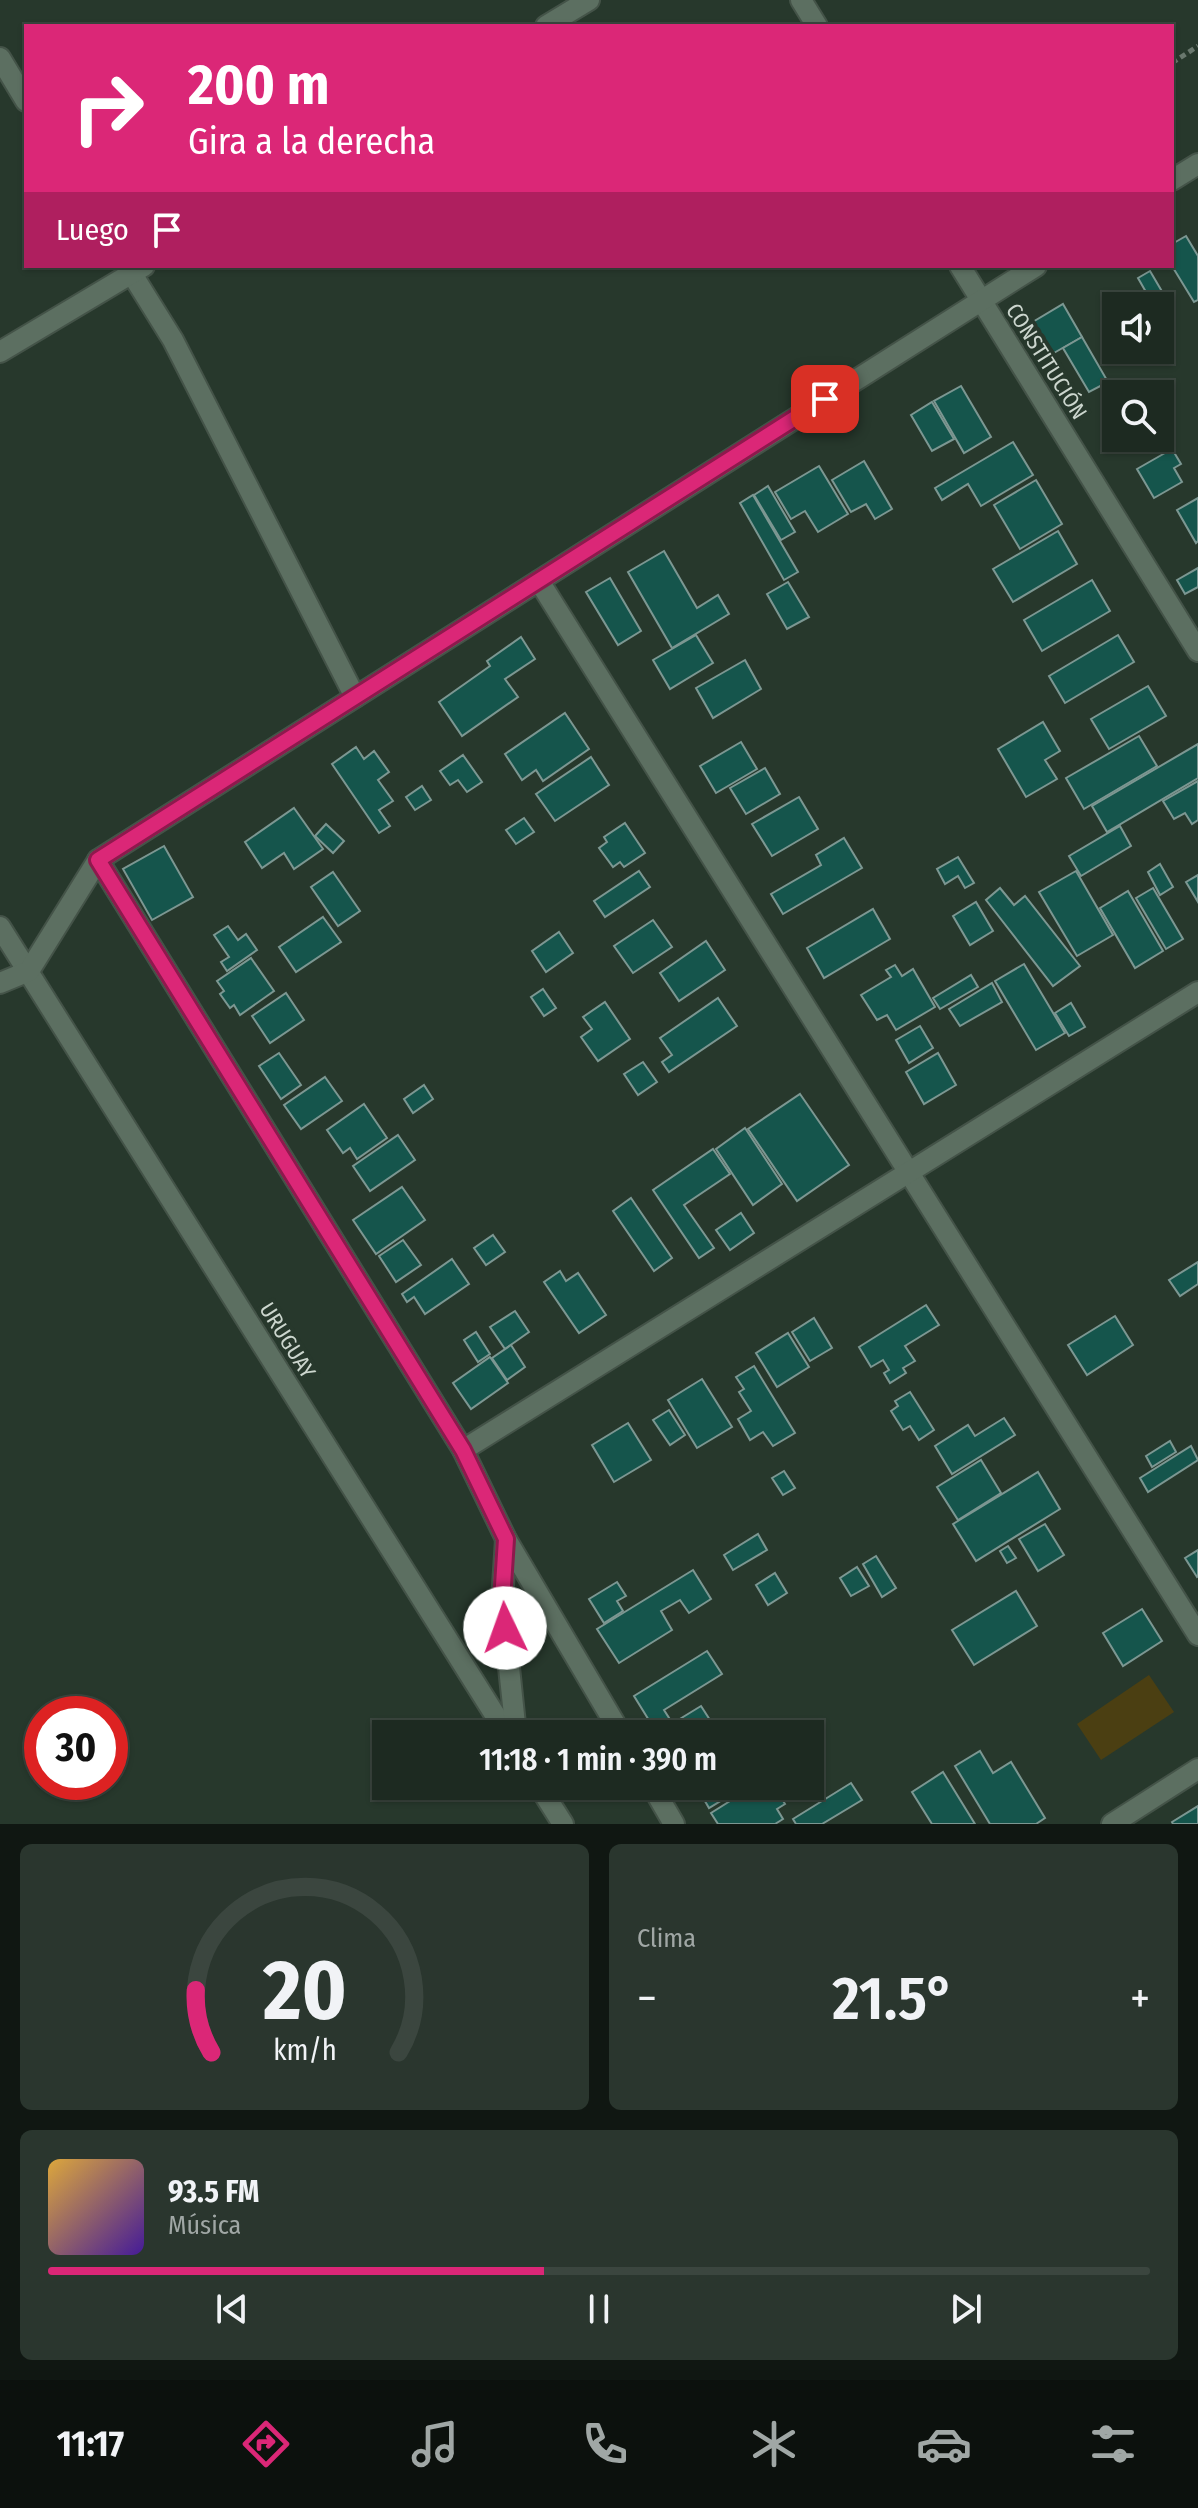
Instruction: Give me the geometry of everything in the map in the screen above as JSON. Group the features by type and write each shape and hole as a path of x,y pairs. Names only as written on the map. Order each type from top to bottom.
{"street":[{"path":"549,24 589,0"},
{"path":"801,0 816,24"},
{"path":"0,58 24,98"},
{"path":"1174,179 1198,164"},
{"path":"0,352 134,268 355,697"},
{"name":"CONSTITUCIÓN","path":"961,268 1198,651"},
{"path":"0,983 29,971 98,860 1033,268"},
{"path":"539,581 1198,1635"},
{"path":"98,860 463,1450 506,1539 613,1720"},
{"name":"URUGUAY","path":"0,927 498,1720"},
{"path":"463,1450 1198,992"},
{"path":"506,1539 502,1601 515,1720"},
{"path":"1112,1824 1198,1769"},
{"path":"548,1800 563,1824"},
{"path":"660,1800 674,1824"}],"path":[{"path":"1174,62 1198,46"}],"shaded area":[{"path":"1149,1675 1174,1712 1101,1760 1077,1724"}],"building":[{"path":"1186,236 1198,256 1198,300 1194,302 1173,268 1174,243"},
{"path":"1150,271 1162,292 1146,292 1138,278"},
{"path":"1063,304 1082,337 1045,358 1026,326"},
{"path":"1082,337 1107,380 1102,380 1102,385 1089,392 1063,348"},
{"path":"961,386 991,437 964,453 934,401"},
{"path":"932,402 954,439 932,451 911,415"},
{"path":"1013,442 1033,475 981,506 968,484 942,500 935,488"},
{"path":"1167,452 1174,452 1181,464 1174,468 1182,482 1154,498 1137,469"},
{"path":"864,461 892,509 875,519 866,504 851,512 832,480"},
{"path":"819,466 848,514 818,532 805,511 791,519 775,492"},
{"path":"1036,480 1062,524 1020,549 994,505"},
{"path":"768,486 795,532 781,540 754,495"},
{"path":"753,495 798,572 784,580 740,503"},
{"path":"1198,498 1198,541 1196,543 1177,510"},
{"path":"1058,531 1077,564 1013,602 993,569"},
{"path":"664,551 697,608 718,595 729,614 672,648 628,572"},
{"path":"1198,568 1198,587 1185,594 1177,580"},
{"path":"610,578 641,631 618,645 586,592"},
{"path":"1092,580 1110,611 1042,651 1024,620"},
{"path":"788,582 809,617 787,629 767,594"},
{"path":"696,635 713,663 670,689 653,660"},
{"path":"1118,635 1134,662 1065,703 1049,676"},
{"path":"521,637 535,659 505,679 518,697 462,736 439,702 490,666 487,661"},
{"path":"745,660 761,689 713,718 696,688"},
{"path":"1148,686 1166,716 1109,749 1091,719"},
{"path":"565,713 589,749 543,781 536,770 522,780 505,754"},
{"path":"1043,722 1060,751 1045,760 1057,779 1026,797 998,749"},
{"path":"1139,736 1157,766 1084,809 1066,778"},
{"path":"741,742 757,769 716,793 700,766"},
{"path":"1198,744 1198,778 1107,832 1092,806"},
{"path":"356,747 364,759 374,751 389,772 378,780 393,801 379,810 390,826 379,833 332,764"},
{"path":"463,755 482,782 467,792 458,780 450,785 440,771"},
{"path":"591,757 609,785 555,821 536,794"},
{"path":"765,768 780,794 746,814 730,788"},
{"path":"1198,781 1198,820 1192,824 1185,813 1174,819 1163,801"},
{"path":"422,786 431,800 415,810 406,797"},
{"path":"799,797 818,829 772,856 752,824"},
{"path":"294,808 323,849 294,869 284,853 262,868 245,842"},
{"path":"524,818 534,832 516,844 506,830"},
{"path":"625,823 645,853 624,867 620,862 613,867 599,848 607,842 604,837"},
{"path":"326,824 344,841 333,853 315,836"},
{"path":"1120,826 1131,846 1081,876 1069,856"},
{"path":"844,838 862,868 783,914 771,894 821,865 816,855"},
{"path":"164,846 193,897 152,920 123,869"},
{"path":"958,857 974,883 965,888 958,876 945,884 937,869"},
{"path":"1160,864 1173,887 1160,895 1148,872"},
{"path":"639,871 650,887 605,917 594,901"},
{"path":"1076,871 1113,935 1077,956 1039,892"},
{"path":"333,872 360,911 338,926 311,887"},
{"path":"1198,875 1198,902 1186,882"},
{"path":"1000,888 1014,905 1025,896 1080,966 1053,986 986,900"},
{"path":"1153,888 1183,939 1166,949 1136,898"},
{"path":"1128,891 1163,951 1135,968 1100,908"},
{"path":"976,902 993,931 970,945 953,916"},
{"path":"873,909 890,939 824,978 807,948"},
{"path":"323,917 341,942 296,972 279,947"},
{"path":"653,920 672,947 633,973 614,946"},
{"path":"228,926 238,940 246,934 257,950 227,971 221,962 229,957 214,935"},
{"path":"559,932 573,953 546,972 532,951"},
{"path":"706,941 725,970 679,1001 660,973"},
{"path":"251,958 274,991 240,1015 234,1005 230,1008 220,994 224,991 217,981"},
{"path":"1024,964 1065,1033 1036,1050 995,981"},
{"path":"895,965 902,976 913,969 935,1007 896,1030 887,1015 877,1020 861,995 891,977 886,970"},
{"path":"971,975 978,987 940,1009 933,998"},
{"path":"992,983 1002,1002 960,1026 949,1009"},
{"path":"543,989 556,1008 544,1016 531,997"},
{"path":"286,993 304,1020 270,1043 252,1016"},
{"path":"718,998 737,1026 669,1072 662,1062 672,1055 660,1038"},
{"path":"605,1002 630,1039 598,1061 581,1037 592,1029 583,1017"},
{"path":"1071,1003 1085,1027 1069,1036 1055,1013"},
{"path":"920,1026 933,1048 909,1063 896,1040"},
{"path":"279,1053 301,1085 281,1099 259,1066"},
{"path":"938,1053 956,1085 924,1104 906,1072"},
{"path":"643,1062 657,1082 638,1095 624,1074"},
{"path":"325,1077 342,1101 301,1129 284,1105"},
{"path":"424,1085 433,1099 413,1113 404,1099"},
{"path":"800,1094 849,1165 797,1201 748,1129"},
{"path":"364,1104 387,1138 357,1159 350,1148 343,1153 327,1130"},
{"path":"745,1128 782,1184 753,1205 716,1149"},
{"path":"398,1135 415,1160 370,1191 353,1166"},
{"path":"713,1149 730,1174 684,1205 714,1248 699,1258 653,1190"},
{"path":"402,1187 425,1220 376,1254 353,1220"},
{"path":"631,1198 672,1258 654,1271 613,1211"},
{"path":"741,1213 754,1233 730,1250 716,1230"},
{"path":"493,1235 505,1252 486,1265 474,1248"},
{"path":"403,1240 421,1265 396,1282 379,1256"},
{"path":"452,1259 469,1284 425,1314 414,1297 407,1302 402,1294"},
{"path":"1198,1262 1198,1284 1180,1296 1169,1280"},
{"path":"560,1271 566,1281 578,1273 606,1315 579,1333 544,1282"},
{"path":"926,1305 939,1325 905,1346 915,1361 903,1368 906,1373 890,1383 884,1373 889,1370 883,1360 871,1367 859,1347"},
{"path":"515,1311 529,1332 505,1349 490,1327"},
{"path":"1115,1316 1133,1345 1087,1375 1068,1345"},
{"path":"814,1318 832,1348 810,1361 792,1332"},
{"path":"476,1332 490,1354 478,1362 464,1340"},
{"path":"788,1333 809,1367 777,1387 756,1353"},
{"path":"511,1345 525,1367 507,1380 492,1358"},
{"path":"490,1357 508,1383 471,1409 453,1383"},
{"path":"754,1366 795,1433 773,1446 763,1432 750,1440 738,1419 751,1411 739,1392 744,1389 736,1377"},
{"path":"702,1379 732,1427 697,1448 668,1400"},
{"path":"910,1392 934,1430 919,1440 910,1426 903,1430 891,1411 898,1406 895,1401"},
{"path":"669,1410 685,1435 670,1445 653,1420"},
{"path":"1004,1418 1015,1435 952,1474 935,1446 968,1425 975,1436"},
{"path":"628,1423 651,1460 614,1482 592,1445"},
{"path":"1170,1441 1176,1452 1152,1467 1146,1456"},
{"path":"1191,1446 1198,1460 1148,1492 1140,1478"},
{"path":"981,1460 1001,1493 958,1520 937,1487"},
{"path":"784,1471 795,1488 783,1495 772,1478"},
{"path":"1038,1472 1060,1509 976,1561 953,1524"},
{"path":"1045,1524 1064,1555 1038,1571 1019,1539"},
{"path":"758,1534 767,1550 733,1570 724,1555"},
{"path":"1008,1546 1016,1558 1007,1563 1000,1551"},
{"path":"1198,1550 1198,1576 1197,1577 1185,1558"},
{"path":"876,1556 896,1588 882,1597 863,1564"},
{"path":"857,1567 869,1586 851,1596 840,1578"},
{"path":"693,1570 711,1599 689,1613 680,1600 661,1611 672,1630 619,1663 597,1629"},
{"path":"775,1573 787,1593 768,1605 756,1585"},
{"path":"617,1582 626,1596 617,1601 623,1611 604,1623 589,1599"},
{"path":"1016,1591 1037,1626 974,1665 952,1630"},
{"path":"1142,1609 1162,1641 1123,1666 1103,1633"},
{"path":"707,1651 722,1674 664,1710 670,1720 649,1720 634,1696"},
{"path":"701,1706 710,1720 678,1720"},
{"path":"980,1751 993,1773 1011,1762 1045,1818 1036,1824 990,1824 955,1766"},
{"path":"943,1772 975,1824 932,1824 912,1792"},
{"path":"851,1783 862,1800 822,1824 796,1824 793,1819"},
{"path":"704,1800 722,1800 709,1808"},
{"path":"732,1800 783,1800 785,1804 777,1809 783,1819 775,1824 718,1824 711,1813"},
{"path":"1198,1806 1198,1824 1173,1824 1172,1822"}],"route":[{"path":"505,1628 502,1601 506,1539 463,1450 98,860 825,399"}]}
